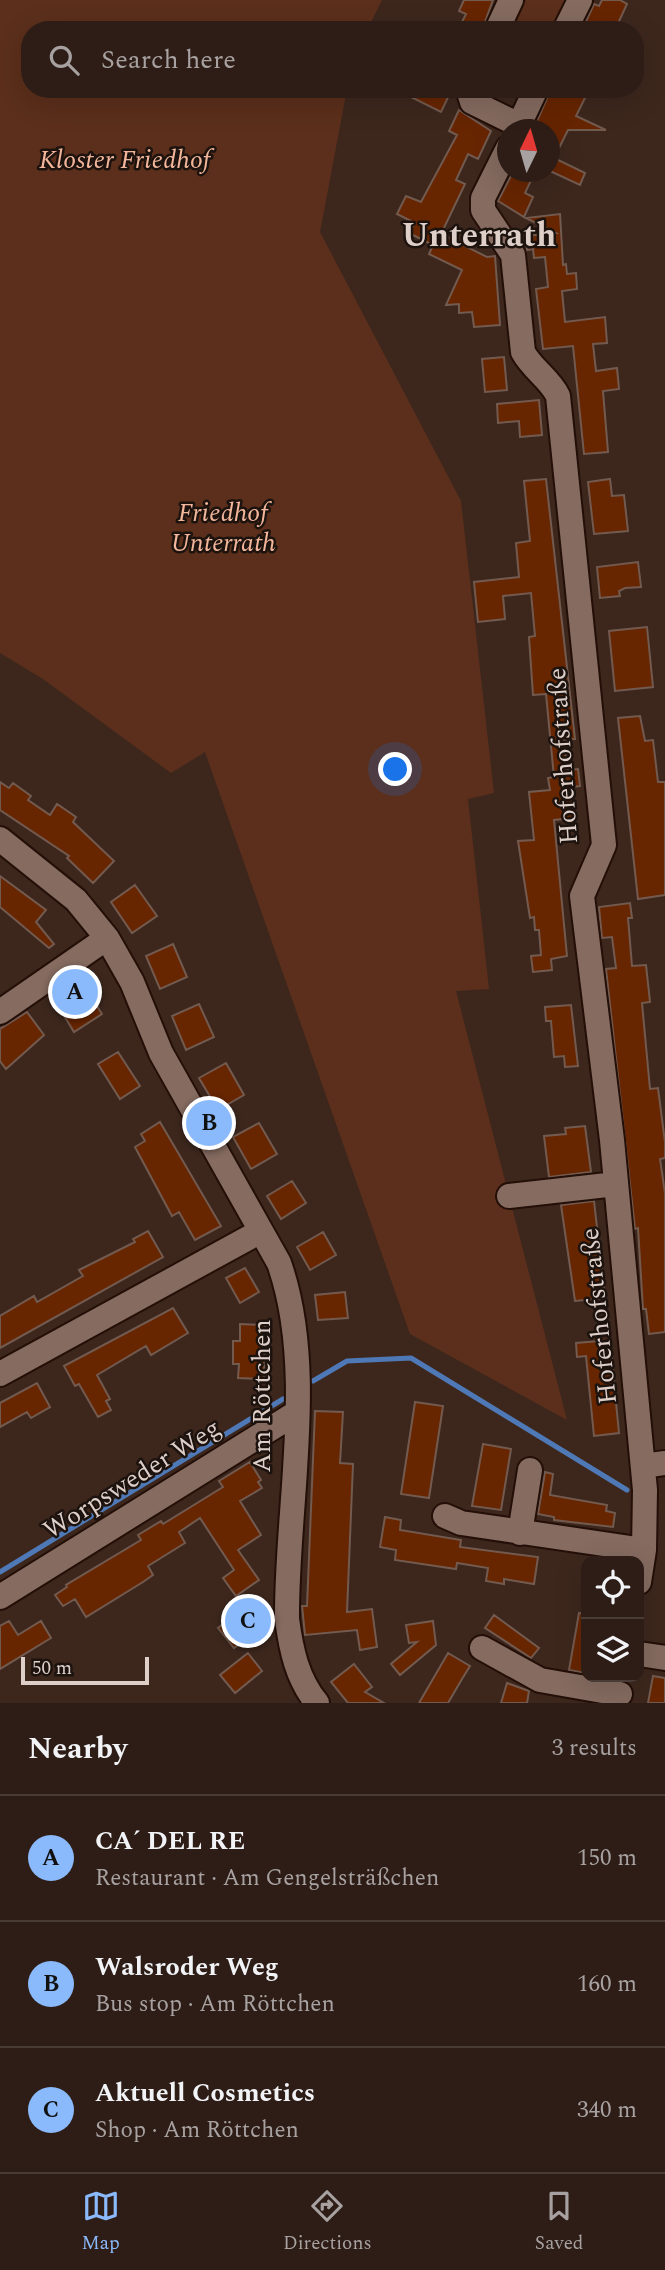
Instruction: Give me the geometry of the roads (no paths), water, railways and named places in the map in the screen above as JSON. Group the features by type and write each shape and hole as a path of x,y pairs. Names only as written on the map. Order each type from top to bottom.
{"street":[{"path":"501,21 511,0"},
{"path":"570,21 580,0"},
{"path":"471,98 472,102 503,119"},
{"path":"522,119 532,98"},
{"name":"Hoferhofstraße","path":"497,170 483,198 483,210 513,255 523,352 528,361 552,384 558,396 604,845 582,896 616,1184 654,1464 643,1556"},
{"name":"Am Röttchen","path":"0,839 69,894 107,938 132,982 161,1053 279,1264 291,1296 296,1413 287,1619 291,1648 299,1671 317,1703"},
{"path":"0,1012 107,938"},
{"path":"509,1196 616,1184"},
{"path":"0,1374 261,1231"},
{"name":"Worpsweder Weg","path":"0,1597 296,1413"},
{"path":"520,1533 530,1470"},
{"path":"445,1517 461,1523 520,1533 644,1550"},
{"path":"482,1648 540,1680 620,1691"},
{"path":"644,1655 665,1658"}],"waterway":[{"path":"313,1381 347,1361 411,1358 627,1490"},
{"path":"0,1572 283,1399"}],"place":[{"name":"CA´ DEL RE","path":"75,992"},
{"name":"Walsroder Weg","path":"209,1123"},
{"name":"Aktuell Cosmetics","path":"248,1621"}],"district":[{"name":"Unterrath","path":"479,236"}],"park label":[{"name":"Kloster Friedhof","path":"125,160"},
{"name":"Friedhof Unterrath","path":"223,528"}]}
